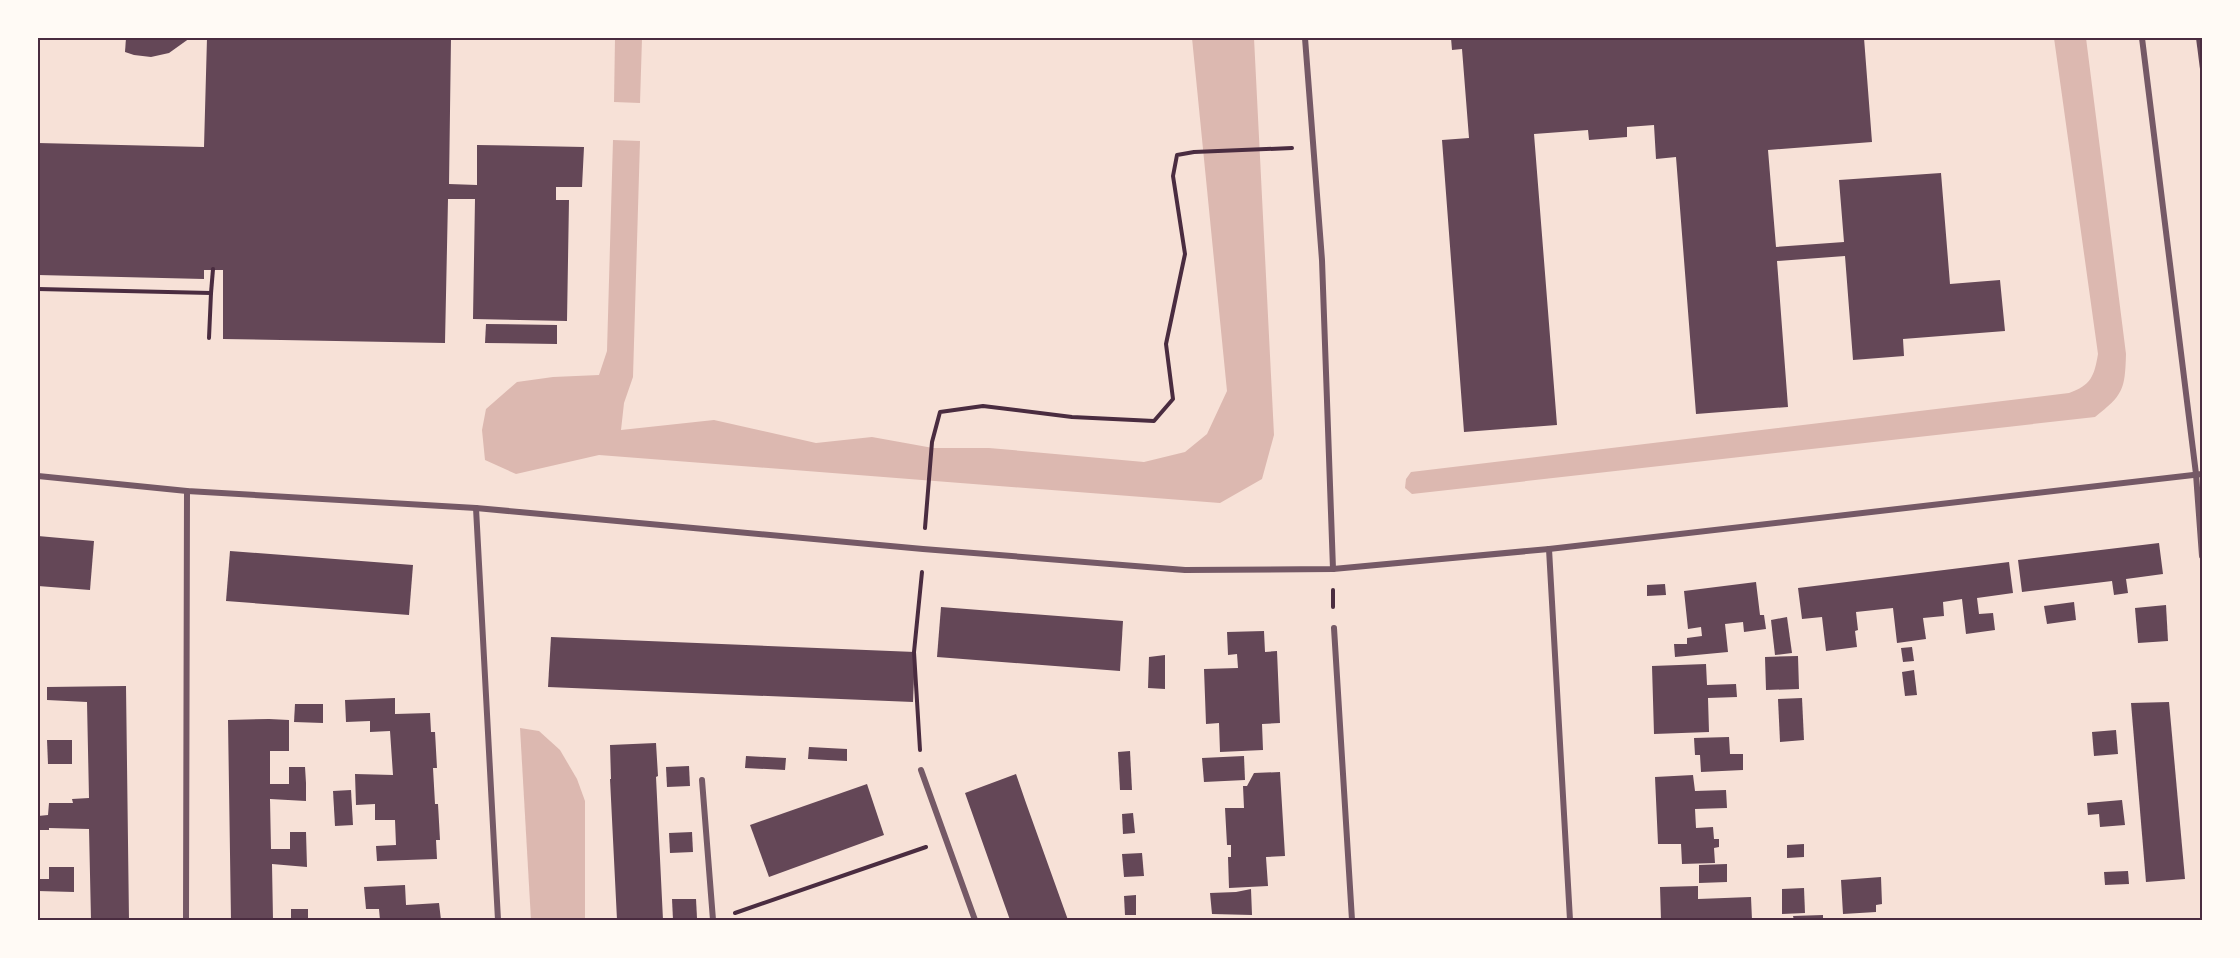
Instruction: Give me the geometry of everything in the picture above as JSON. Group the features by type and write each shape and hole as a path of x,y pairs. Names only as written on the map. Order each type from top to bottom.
{"street":[{"path":"1305,38 1322,260 1333,569"},
{"path":"2142,38 2199,474 2202,556"},
{"path":"38,476 187,492 476,508 923,549 1185,570 1333,569 1549,549 2199,474"},
{"path":"186,921 187,492"},
{"path":"476,508 498,921"},
{"path":"1549,549 1570,921"},
{"path":"1334,628 1352,921"},
{"path":"921,770 975,921"},
{"path":"702,780 713,921"}],"path":[{"path":"926,513 932,442 940,412 982,406 1072,417 1154,421 1173,399 1166,344 1185,254 1173,176 1177,155 1194,152 1313,146"},
{"path":"209,338 213,269"},
{"path":"38,289 211,293"},
{"path":"921,770 915,652 923,549"},
{"path":"1333,569 1334,628"},
{"path":"725,917 946,839"}],"shaded area":[{"path":"615,38 642,38 640,103 614,102"},
{"path":"1192,38 1254,38 1274,435 1262,479 1220,503 599,455 516,474 485,460 482,430 486,409 517,382 553,377 599,375 607,351 613,140 640,141 633,377 624,403 621,430 714,420 816,443 872,437 933,448 989,448 1144,462 1185,452 1207,434 1227,391"},
{"path":"2054,38 2086,38 2126,354 2125,376 2121,391 2112,403 2095,417 1412,494 1405,488 1406,479 1411,472 2069,393 2082,387 2093,374 2098,354"},
{"path":"520,728 539,731 560,750 577,779 585,801 585,920 531,920"}],"building":[{"path":"126,38 190,38 169,53 151,57 125,52"},
{"path":"207,38 451,38 449,184 477,185 477,145 584,147 582,187 556,187 556,200 569,200 567,321 473,319 475,199 448,199 445,343 223,339 223,270 204,270 204,279 38,275 38,143 204,147"},
{"path":"1451,38 1864,38 1872,142 1768,150 1776,247 1844,242 1839,180 1941,173 1950,284 2000,280 2005,331 1903,339 1904,356 1853,360 1845,256 1777,261 1788,407 1696,414 1676,157 1656,159 1654,125 1627,127 1627,137 1589,140 1588,130 1534,134 1557,425 1464,432 1442,140 1469,138 1462,49 1452,50"},
{"path":"2196,38 2202,38 2202,77 2201,77"},
{"path":"486,324 557,325 557,344 485,343"},
{"path":"38,536 94,541 90,590 38,586"},
{"path":"2159,543 2163,574 2126,579 2128,593 2114,595 2112,581 2022,592 2018,560"},
{"path":"230,551 413,565 409,615 226,601"},
{"path":"2009,562 2013,593 1977,598 1979,614 1993,613 1995,630 1966,634 1962,599 1943,602 1944,616 1923,618 1926,639 1897,643 1893,608 1856,612 1857,647 1826,651 1822,617 1802,619 1798,588"},
{"path":"1756,582 1760,615 1764,615 1766,629 1744,632 1743,622 1725,624 1728,652 1675,657 1674,644 1687,644 1687,638 1702,636 1701,627 1688,629 1684,591"},
{"path":"1665,584 1666,595 1647,596 1647,585"},
{"path":"2074,602 2076,620 2047,624 2044,606"},
{"path":"2166,605 2168,641 2138,643 2135,608"},
{"path":"941,607 1123,621 1120,671 937,657"},
{"path":"1787,617 1792,653 1775,655 1771,620"},
{"path":"1264,631 1265,652 1277,651 1280,723 1262,724 1263,750 1220,752 1219,723 1206,724 1204,669 1238,668 1237,654 1228,655 1227,632"},
{"path":"551,637 915,652 913,702 548,687"},
{"path":"1912,647 1914,661 1903,662 1901,648"},
{"path":"1165,655 1165,689 1148,688 1149,657"},
{"path":"1798,656 1799,689 1766,690 1765,657"},
{"path":"1706,664 1707,685 1736,684 1737,697 1708,698 1709,732 1654,734 1652,666"},
{"path":"1914,670 1917,695 1905,696 1902,672"},
{"path":"126,686 129,920 91,920 89,829 38,830 38,816 48,815 49,803 73,803 72,799 89,798 87,702 47,700 47,687"},
{"path":"395,698 395,714 430,713 431,732 435,732 437,768 433,768 440,840 436,840 437,859 377,861 376,846 396,845 395,820 375,820 375,804 356,805 355,774 393,775 390,731 370,732 370,721 346,722 345,700"},
{"path":"1802,698 1804,740 1780,742 1778,699"},
{"path":"2169,702 2185,879 2146,882 2131,703"},
{"path":"295,704 323,704 323,723 294,722"},
{"path":"228,720 289,720 289,751 270,751 270,784 289,784 289,767 305,767 306,783 306,801 270,799 271,849 290,849 290,832 306,832 307,867 272,864 273,920 231,920"},
{"path":"2116,730 2118,754 2094,756 2092,732"},
{"path":"1729,737 1730,754 1743,754 1743,770 1701,772 1700,755 1695,755 1694,738"},
{"path":"47,740 72,740 72,764 48,764"},
{"path":"656,743 663,920 617,920 610,745"},
{"path":"809,747 847,749 847,761 808,759"},
{"path":"1130,751 1132,790 1120,790 1118,752"},
{"path":"746,756 786,758 785,770 745,768"},
{"path":"1244,756 1245,780 1204,782 1202,758"},
{"path":"689,766 690,786 667,787 666,767"},
{"path":"1280,772 1285,856 1266,857 1268,886 1229,888 1228,857 1231,857 1231,845 1227,845 1225,808 1244,808 1243,786 1247,786 1254,773"},
{"path":"1016,774 1068,920 1010,920 1005,906 965,793"},
{"path":"1693,775 1695,791 1726,790 1727,808 1695,809 1696,828 1713,827 1714,839 1719,839 1719,847 1714,848 1715,863 1682,864 1681,844 1658,844 1655,777"},
{"path":"867,784 884,835 769,877 750,825"},
{"path":"351,790 353,825 335,826 333,791"},
{"path":"2122,800 2125,825 2100,827 2099,814 2088,815 2087,803"},
{"path":"1133,813 1135,833 1123,834 1122,814"},
{"path":"692,832 693,852 670,853 669,833"},
{"path":"1804,844 1804,857 1787,858 1787,845"},
{"path":"1142,853 1144,876 1124,877 1122,854"},
{"path":"1727,864 1727,882 1699,883 1699,865"},
{"path":"49,867 74,867 74,892 38,891 38,879 49,879"},
{"path":"2128,871 2129,884 2105,885 2104,872"},
{"path":"1881,877 1882,904 1876,905 1876,912 1843,914 1841,880"},
{"path":"405,885 406,905 439,903 441,920 380,920 379,909 366,909 364,887"},
{"path":"1698,886 1698,899 1751,897 1752,920 1661,920 1660,887"},
{"path":"1804,888 1805,913 1782,914 1782,889"},
{"path":"1251,889 1252,915 1212,914 1210,893"},
{"path":"1136,895 1136,915 1125,915 1124,896"},
{"path":"672,899 696,899 697,918 673,920"},
{"path":"291,909 308,909 308,920 291,920"},
{"path":"1823,915 1823,920 1794,920 1793,916"},
{"path":"1287,918 1287,920 1260,920 1260,919"}]}
